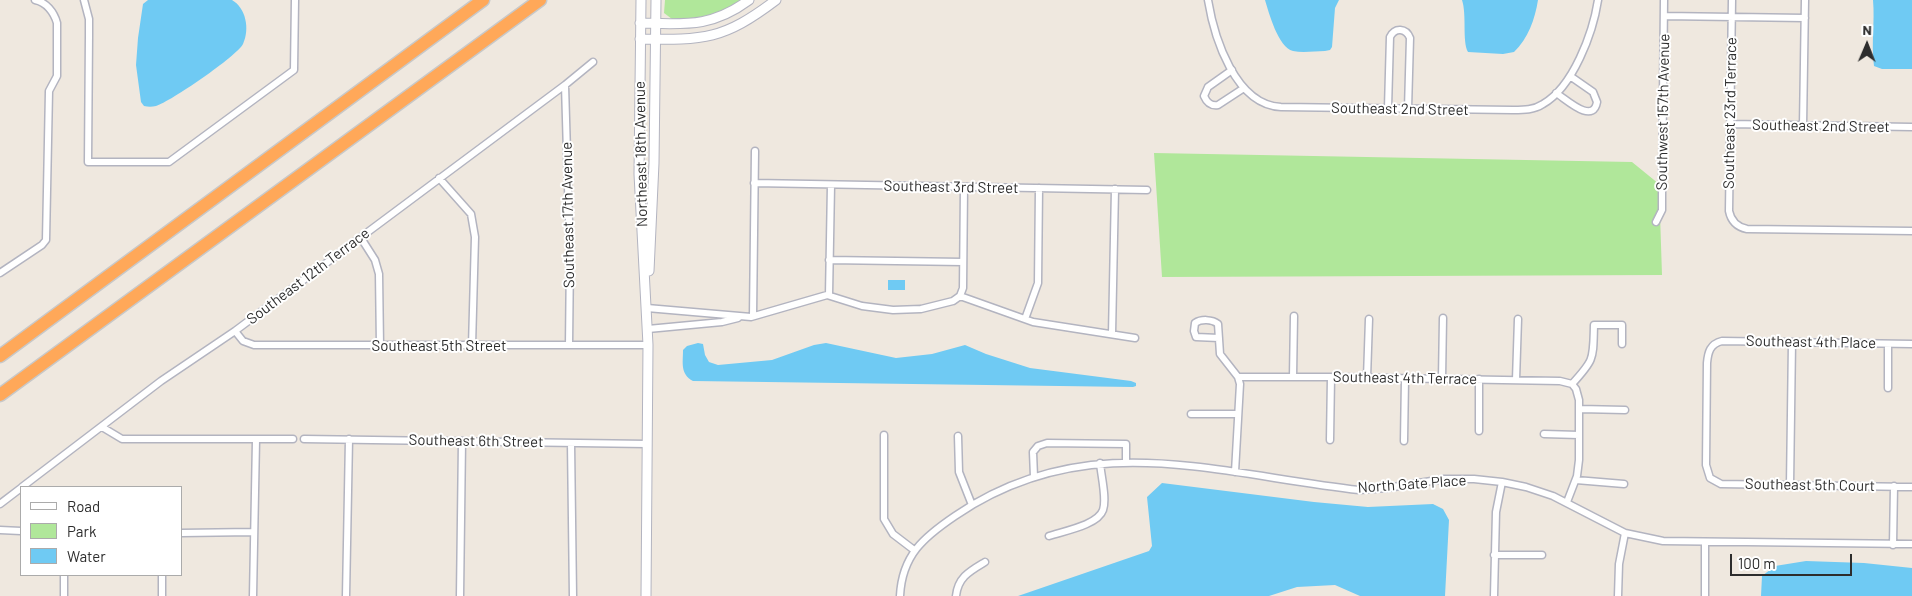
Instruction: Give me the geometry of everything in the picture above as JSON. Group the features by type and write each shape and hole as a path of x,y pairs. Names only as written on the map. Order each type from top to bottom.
{"highway":[{"path":"0,356 483,0"},
{"path":"0,395 540,0"}],"street":[{"path":"0,273 42,245 46,240 49,91 57,76 57,23 56,18 44,1 35,0"},
{"path":"84,0 89,19 88,162 169,162 294,70 296,0"},
{"name":"Northeast 18th Avenue","path":"641,0 640,174 648,328 646,596"},
{"name":"Northeast 18th Avenue","path":"647,308 652,207 656,0"},
{"path":"640,23 694,23 708,21 725,16 750,0"},
{"path":"640,39 692,39 715,35 747,21 776,0"},
{"name":"Southeast 2nd Street","path":"1208,0 1219,45 1232,70 1244,88 1260,101 1274,106 1524,110 1542,105 1556,93 1570,76 1588,37 1598,0"},
{"name":"Southwest 157th Avenue","path":"1656,222 1662,210 1664,0"},
{"name":"Southeast 23rd Terrace","path":"1732,0 1729,212 1735,224 1747,229 1912,232"},
{"path":"1803,126 1805,0"},
{"path":"1664,16 1805,18"},
{"path":"1388,108 1390,37 1392,33 1400,29 1408,34 1410,38 1408,109"},
{"name":"Southeast 12th Terrace","path":"25,486 161,381 235,331 361,238 439,178 565,86 593,62"},
{"path":"1232,70 1208,88 1204,96 1206,100 1209,104 1218,105 1244,88"},
{"path":"1556,93 1584,112 1594,109 1597,102 1594,94 1570,76"},
{"name":"Southeast 17th Avenue","path":"565,86 570,255 569,345"},
{"name":"Southeast 2nd Street","path":"1730,124 1912,127"},
{"path":"753,316 755,151"},
{"path":"439,178 471,214 475,237 472,346"},
{"name":"Southeast 3rd Street","path":"754,183 1147,190"},
{"path":"829,295 831,184"},
{"path":"648,328 722,322 753,316 829,295 862,306 893,310 921,309 953,301 960,296 962,288 964,187"},
{"path":"1025,319 1038,283 1040,188"},
{"path":"1112,334 1115,189"},
{"path":"361,238 371,253 380,274 380,346"},
{"path":"829,260 963,262"},
{"path":"960,296 1040,324 1135,338"},
{"path":"647,308 741,317"},
{"path":"1293,377 1294,316"},
{"path":"1442,379 1443,318"},
{"path":"1368,378 1369,319"},
{"path":"1516,380 1518,320"},
{"path":"1567,502 1576,480 1579,460 1580,409 1578,396 1572,384 1592,359 1594,325 1622,325 1622,344"},
{"name":"Southeast 5th Street","path":"235,331 243,341 254,346 648,345"},
{"path":"1219,338 1220,354 1238,377 1240,387 1235,472"},
{"name":"Southeast 4th Place","path":"1710,478 1706,465 1707,363 1712,346 1722,341 1912,344"},
{"path":"1790,486 1792,342"},
{"path":"1888,344 1888,388"},
{"name":"Southeast 4th Terrace","path":"1238,377 1560,380 1572,384"},
{"path":"1330,440 1331,377"},
{"path":"1404,441 1405,379"},
{"path":"1478,431 1479,379"},
{"path":"1580,409 1625,410"},
{"path":"1191,414 1237,414"},
{"path":"102,427 122,439 293,439"},
{"path":"1544,434 1579,435"},
{"path":"884,435 884,518 893,534 914,550"},
{"path":"958,436 959,472 972,504"},
{"name":"Southeast 6th Street","path":"304,439 647,444"},
{"path":"253,596 256,440"},
{"path":"346,596 349,440"},
{"path":"460,596 462,441"},
{"path":"571,443 573,596"},
{"path":"1034,477 1033,452 1038,446 1047,443 1126,444 1126,461"},
{"name":"North Gate Place","path":"900,596 904,571 914,550 933,532 972,504 996,491 1034,477 1080,466 1126,461 1169,463 1359,490 1387,488 1444,479 1474,479 1502,482 1533,489 1567,502 1625,533 1663,541 1912,544"},
{"path":"1049,536 1090,522 1101,514 1104,501 1100,463"},
{"name":"Southeast 5th Court","path":"1710,478 1721,484 1912,487"},
{"path":"1576,480 1624,484"},
{"path":"1494,596 1496,512 1502,482"},
{"path":"1893,545 1894,486"},
{"name":"Southeast 12th Terrace","path":"0,504 20,489"},
{"path":"0,530 20,531"},
{"path":"182,533 253,532"},
{"path":"1618,596 1619,564 1625,533"},
{"path":"1705,596 1706,542"},
{"path":"1494,555 1542,555"},
{"path":"956,596 962,578 968,572 986,562"},
{"path":"64,576 64,596"},
{"path":"162,576 162,596"}],"green space":[{"path":"665,0 741,0 717,13 691,18 672,19 664,13"},
{"path":"1154,153 1632,162 1659,184 1662,275 1162,277"}],"water":[{"path":"148,0 232,0 241,8 246,26 243,44 229,58 164,103 150,107 144,106 141,102 136,65 143,4"},
{"path":"1265,0 1339,0 1335,8 1332,47 1330,50 1301,52 1288,48 1275,29"},
{"path":"1462,0 1538,0 1533,21 1527,35 1514,52 1503,54 1468,52 1465,41"},
{"path":"1873,0 1912,0 1912,69 1882,69 1874,66"},
{"path":"888,280 905,280 905,290 888,290"},
{"path":"698,343 703,344 705,355 709,362 718,365 772,360 814,345 826,343 896,358 932,354 965,345 1030,368 1131,381 1136,383 1136,386 693,381 684,372 683,350 687,346"},
{"path":"1162,483 1368,507 1433,504 1443,509 1449,520 1445,596 1360,596 1335,585 1297,587 1269,596 1018,596 1149,551 1152,546 1147,497"},
{"path":"1806,561 1864,563 1912,568 1912,596 1761,596 1762,576 1775,566"}]}
